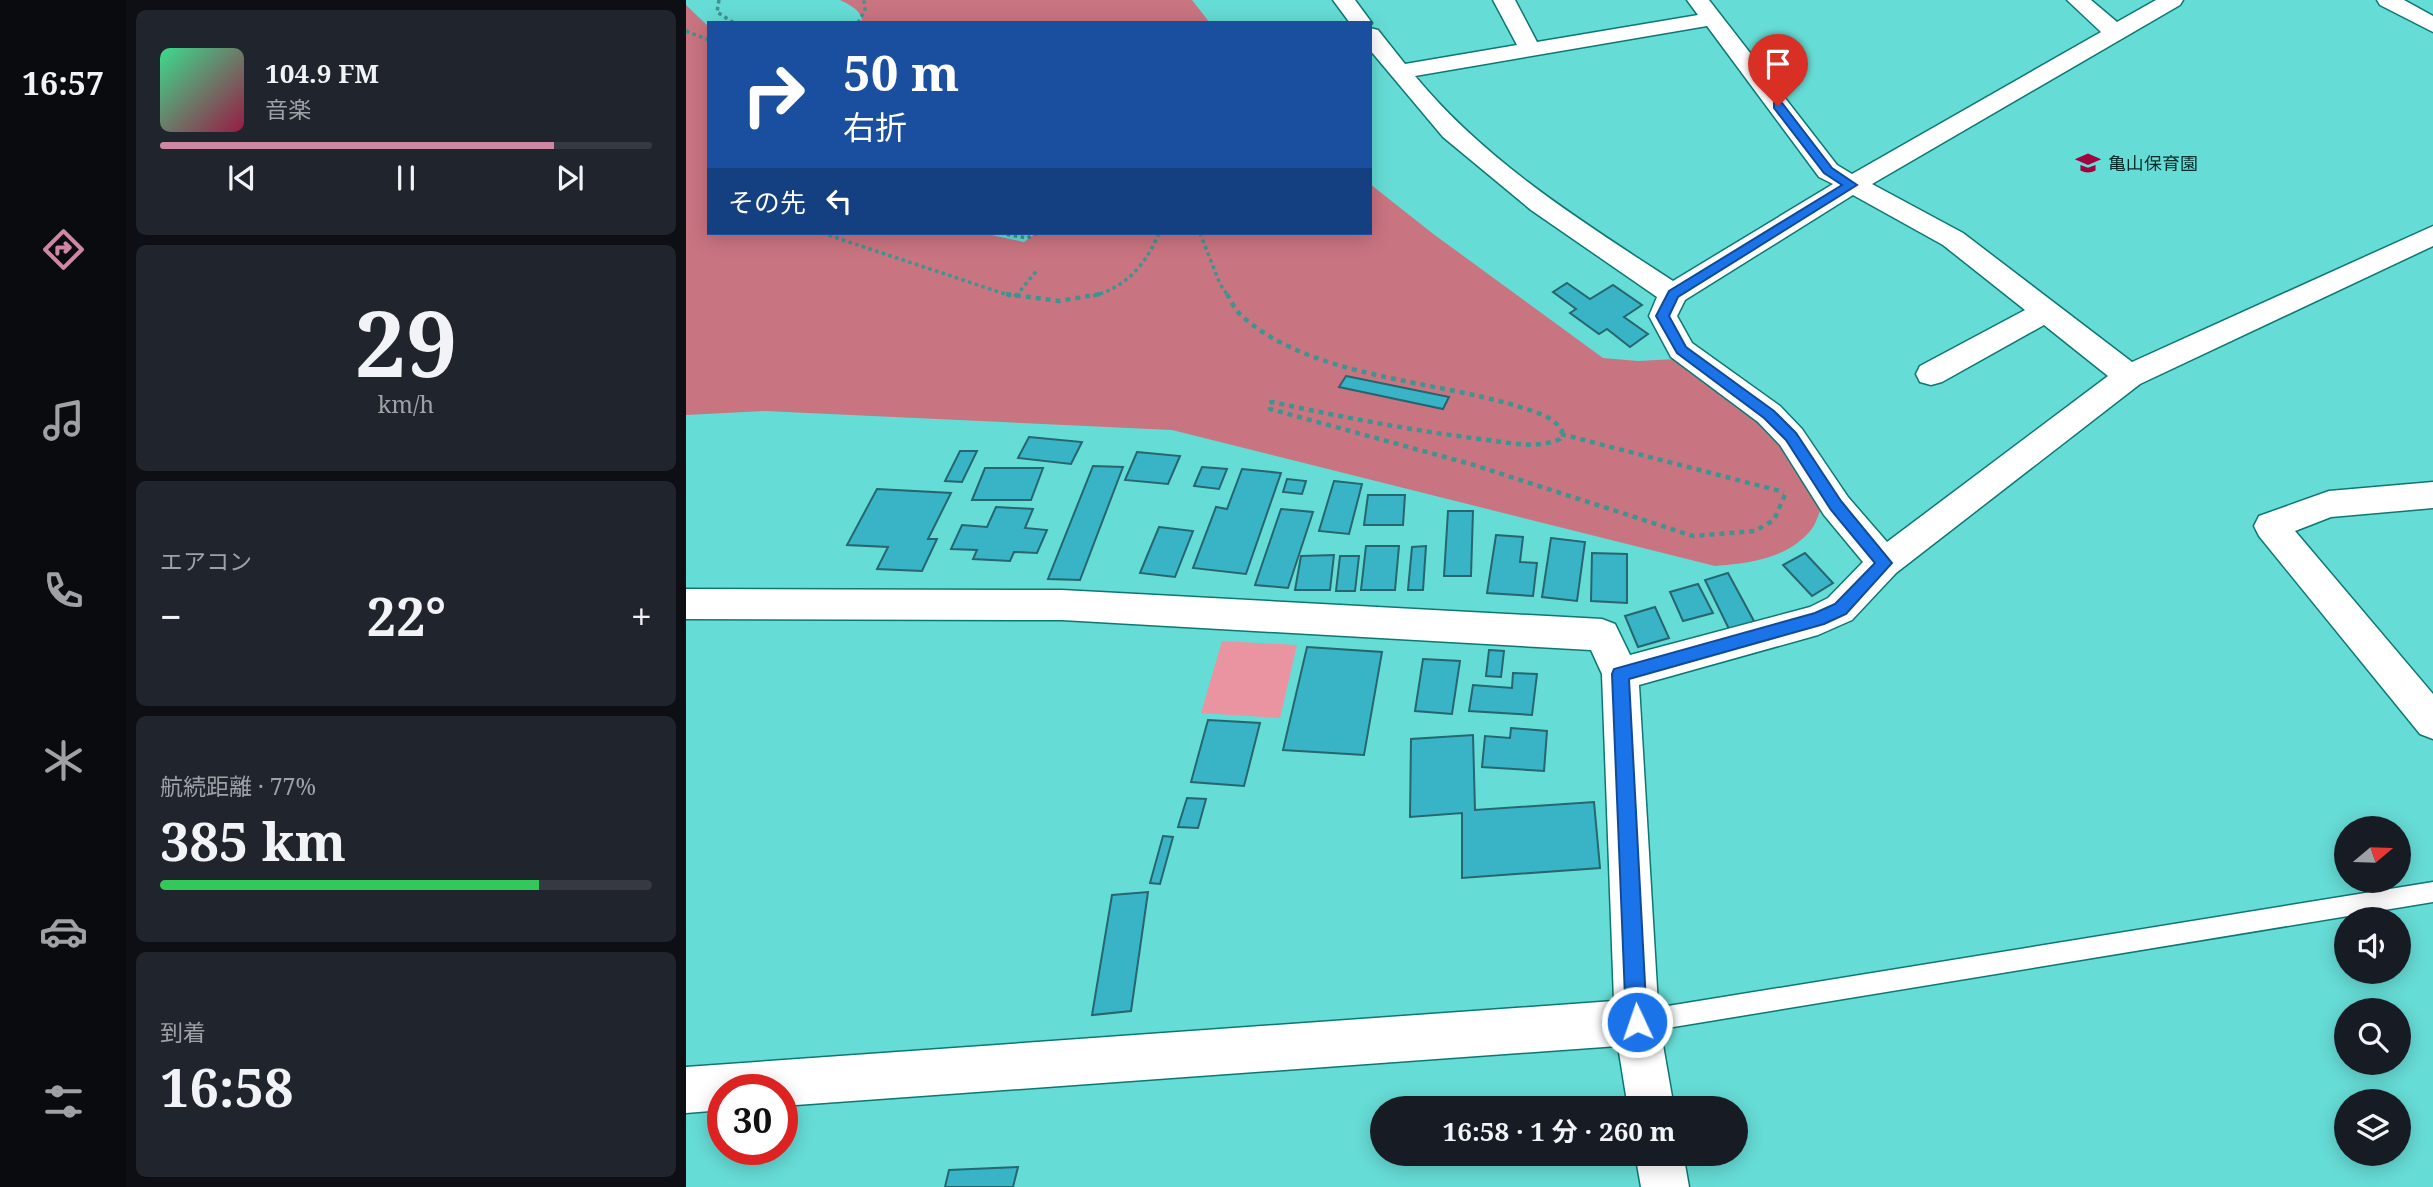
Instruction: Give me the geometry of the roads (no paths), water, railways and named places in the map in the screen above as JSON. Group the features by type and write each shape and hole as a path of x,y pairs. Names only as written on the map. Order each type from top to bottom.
{"street":[{"path":"1343,0 1359,21"},
{"path":"1504,0 1531,51"},
{"path":"2078,0 2116,33"},
{"path":"1884,563 1836,506 1791,437 1769,414 1681,350 1663,316 1673,294 1851,185 2172,0"},
{"path":"2388,0 2433,26"},
{"path":"1399,72 1531,51 1705,9 1828,171 1953,239 2129,376"},
{"path":"1372,38 1462,143 1557,218 1673,294"},
{"path":"1620,674 1818,620 1840,609 1884,563 2129,376 2433,235"},
{"path":"1931,374 2045,310"},
{"path":"2433,495 2329,504 2271,526 2433,722"},
{"path":"686,604 1062,605 1602,635 1620,674 1637,1022 1649,1096"},
{"path":"686,1090 1637,1022"},
{"path":"1661,1166 1665,1187"}],"lane":[{"path":"1637,1022 2433,892"}],"place":[{"name":"亀山保育園","path":"2088,163"}]}
